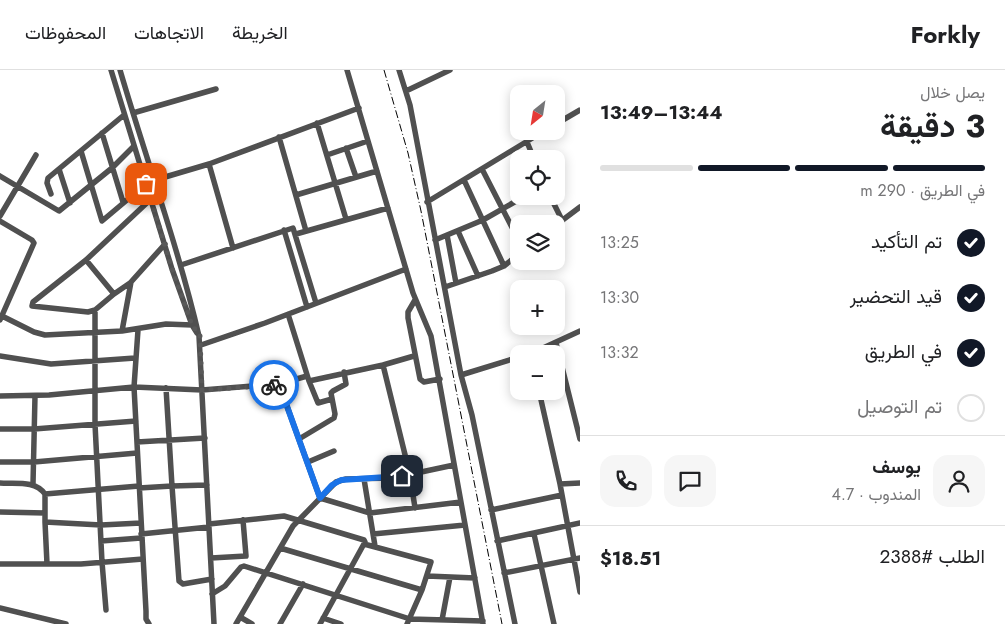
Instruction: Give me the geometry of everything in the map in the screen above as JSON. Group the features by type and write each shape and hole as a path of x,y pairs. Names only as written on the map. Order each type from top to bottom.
{"street":[{"path":"111,70 192,325 200,336"},
{"path":"120,70 155,180 200,336 214,624"},
{"path":"212,594 225,586 242,566 303,584 408,621 483,622 430,332 415,300 347,70"},
{"path":"399,70 410,105 461,375 472,415 514,624"},
{"path":"406,91 447,71"},
{"path":"133,113 216,89"},
{"path":"155,180 210,164 359,108"},
{"path":"565,119 580,110"},
{"path":"51,194 47,180 124,115"},
{"path":"317,123 346,220"},
{"path":"102,132 123,202"},
{"path":"279,137 306,231"},
{"path":"428,202 530,140"},
{"path":"326,155 368,141"},
{"path":"527,142 530,150"},
{"path":"0,176 55,210 62,210 112,168 134,146"},
{"path":"346,148 356,177"},
{"path":"81,151 102,221 146,184"},
{"path":"0,216 36,155"},
{"path":"210,164 233,248"},
{"path":"58,169 70,203"},
{"path":"482,169 510,224"},
{"path":"296,195 377,171"},
{"path":"464,180 504,266"},
{"path":"151,199 86,260 34,302 32,306 88,312 95,310 130,282 165,244"},
{"path":"435,240 483,220 511,205"},
{"path":"565,218 580,207"},
{"path":"296,234 388,208"},
{"path":"0,221 34,243 1,318 45,335 138,330 166,324 192,325"},
{"path":"180,265 293,228 316,304"},
{"path":"284,230 307,307"},
{"path":"458,231 478,276"},
{"path":"447,235 456,283"},
{"path":"86,260 114,294"},
{"path":"445,287 504,266 510,261"},
{"path":"201,345 316,304 406,269"},
{"path":"122,331 130,282"},
{"path":"415,300 408,315 414,356 421,381 440,380"},
{"path":"0,302 7,305"},
{"path":"95,310 95,424 106,610"},
{"path":"288,314 308,379 318,403 320,404 332,399"},
{"path":"138,330 134,387 146,620 149,624"},
{"path":"551,345 580,332"},
{"path":"556,343 571,404 577,416 580,439"},
{"path":"0,356 51,364 135,358"},
{"path":"0,396 35,396 134,387 202,390 279,384 383,365 414,356"},
{"path":"461,375 510,360"},
{"path":"383,365 410,475 415,508"},
{"path":"299,439 334,418 336,414 332,391 346,384 344,372"},
{"path":"279,384 320,498"},
{"path":"166,388 180,582 183,584 212,579"},
{"path":"33,484 35,396"},
{"path":"541,400 577,559 580,592"},
{"path":"571,404 580,402"},
{"path":"0,429 34,429 136,421"},
{"path":"137,442 204,438"},
{"path":"308,462 334,451"},
{"path":"0,462 34,462 138,454"},
{"path":"236,624 289,531 336,482 385,479 454,465"},
{"path":"364,479 375,546"},
{"path":"0,483 33,484 40,487 46,494 47,564"},
{"path":"560,484 580,483"},
{"path":"46,494 207,484"},
{"path":"491,510 562,495"},
{"path":"320,498 370,513 461,502"},
{"path":"0,512 45,513"},
{"path":"101,541 282,516 365,541 364,544"},
{"path":"211,558 246,556 243,520"},
{"path":"46,522 101,525 141,522"},
{"path":"497,541 580,523"},
{"path":"373,534 465,525"},
{"path":"534,534 554,624"},
{"path":"364,544 430,560 432,564 408,621"},
{"path":"341,624 322,621 364,544"},
{"path":"280,548 422,590"},
{"path":"504,573 577,559"},
{"path":"0,564 143,560"},
{"path":"427,576 475,578"},
{"path":"442,620 450,577"},
{"path":"280,624 303,584"},
{"path":"0,608 66,624"},
{"path":"240,617 252,624"}],"railway":[{"path":"384,70 408,153 421,211 502,624"}],"way so far":[{"path":"146,184 172,269 192,325 200,336 202,390 274,385"}],"route":[{"path":"274,385 279,384 320,498 332,485 341,480 385,479 402,476"}]}
